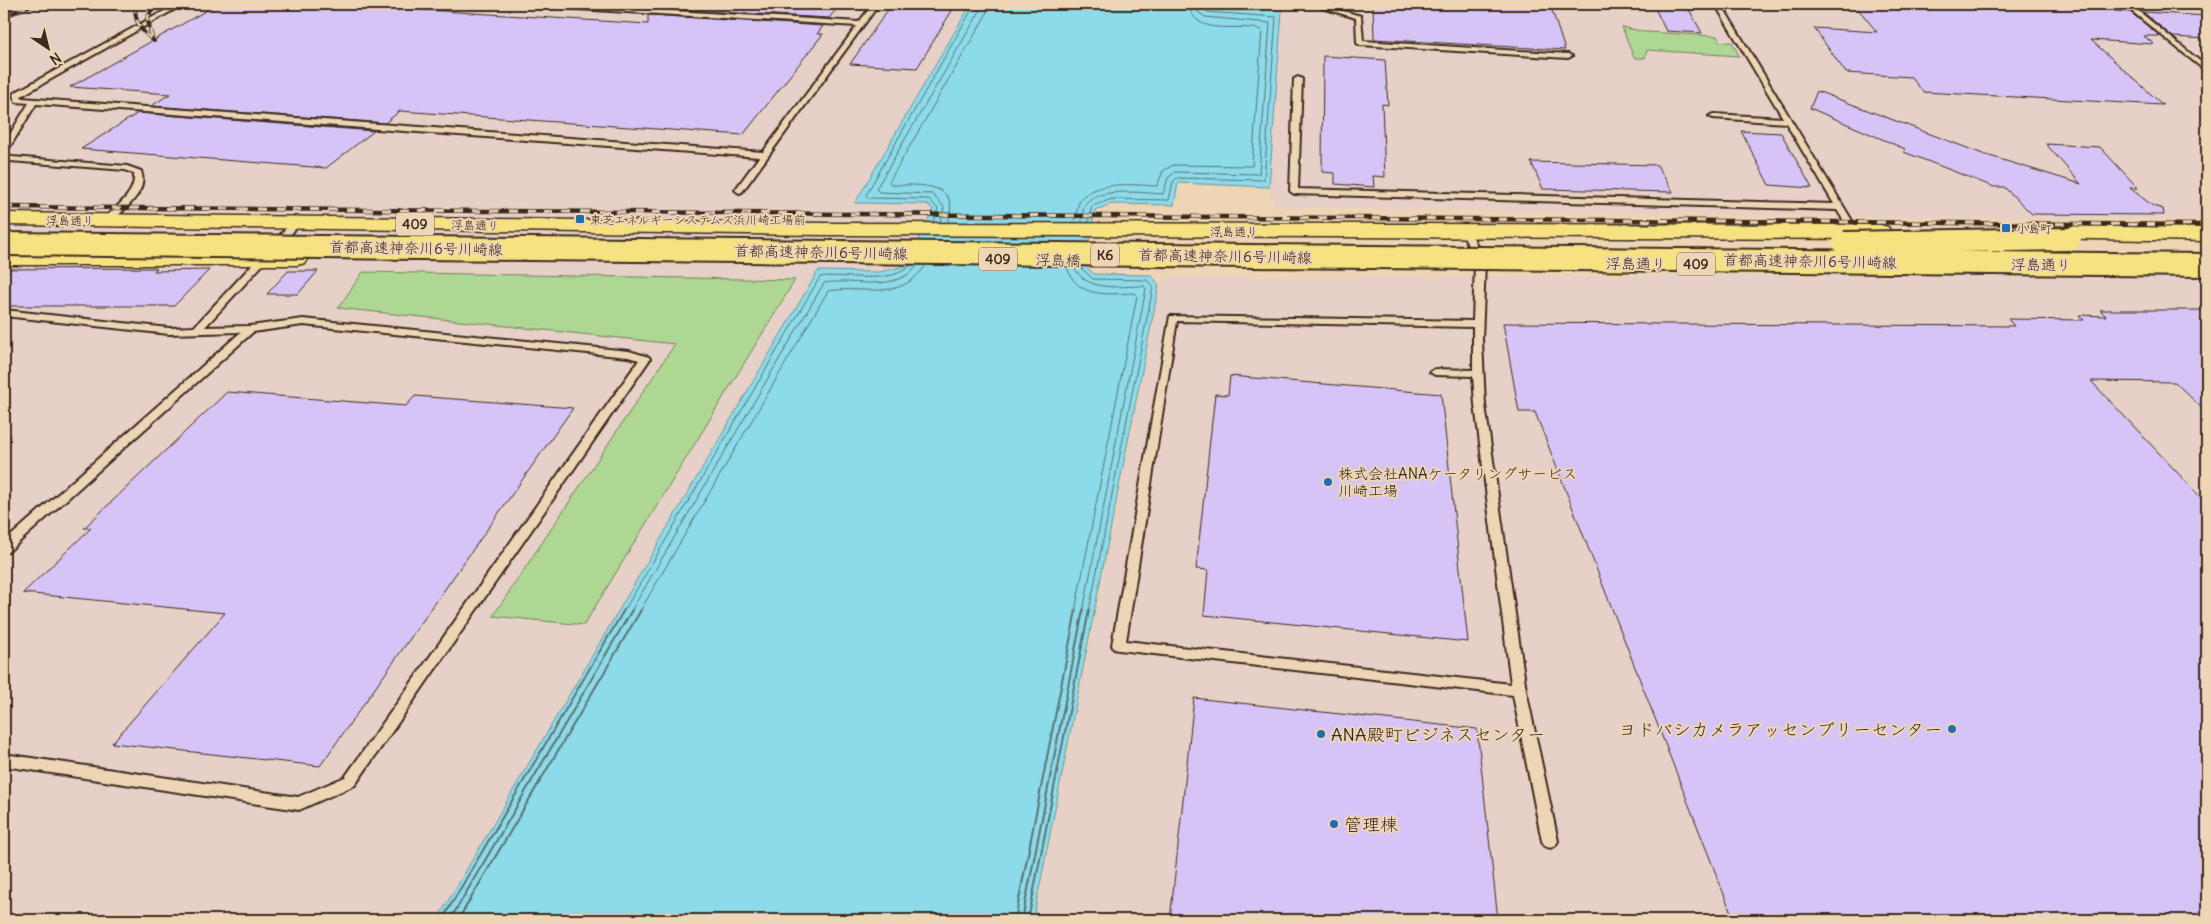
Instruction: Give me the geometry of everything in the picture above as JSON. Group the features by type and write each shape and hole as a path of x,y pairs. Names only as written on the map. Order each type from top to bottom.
{"highway":[{"name":"浮島通り","path":"4,219 827,229"},
{"name":"浮島橋","path":"827,229 1191,231"},
{"name":"浮島通り","path":"1191,231 1466,231 2207,264"},
{"name":"首都高速神奈川6号川崎線","path":"4,235 2207,254"},
{"name":"浮島通り","path":"1184,261 1480,263 1866,250 2207,235"},
{"path":"1550,249 2070,239 2207,240"},
{"name":"首都高速神奈川6号川崎線","path":"4,244 2207,264"},
{"name":"浮島橋","path":"264,258 812,257 1184,261"},
{"name":"409","path":"4,258 264,258"}],"lane":[{"path":"4,9 14,4"},
{"path":"181,4 17,95 19,100 766,155"},
{"path":"528,4 861,24"},
{"path":"739,190 876,4"},
{"path":"1312,4 1359,17 1360,43 1568,56"},
{"path":"1718,4 1866,250"},
{"path":"2126,4 2207,70"},
{"path":"1298,79 1294,191 1840,207"},
{"path":"4,150 34,101"},
{"path":"1713,116 1789,120"},
{"path":"4,155 10,159 127,168 138,173 140,180 137,190 108,220"},
{"path":"197,330 297,222"},
{"path":"1466,231 1480,263 1477,324 1478,373 1519,690 1550,841"},
{"path":"4,313 169,331 250,328 304,322 629,354 645,359 350,782 299,804 4,760"},
{"path":"1477,324 1173,318 1119,645 1519,690"},
{"path":"4,549 250,328"},
{"path":"1435,372 1478,373"}],"shaded area":[{"path":"4,4 971,4 855,203 928,204 933,210 905,266 879,272 818,271 437,920 4,920"},
{"path":"1207,4 2207,4 2207,219 1822,216 1275,207"},
{"path":"1905,275 2207,276 2207,920 1035,920 1162,278"}],"green space":[{"path":"1622,27 1646,32 1717,36 1720,42 1732,42 1739,56 1647,50 1645,58 1634,58"},
{"path":"363,272 795,280 584,625 493,616 675,344 338,308"}],"water":[{"path":"971,4 1207,4 1207,7 1282,10 1269,187 1178,183 1174,205 1112,204 1095,210 1085,266 1094,274 1151,275 1159,285 1033,920 437,920 818,271 879,272 905,266 933,209 927,204 855,203"}],"building":[{"path":"218,4 330,4 648,24 648,15 823,26 817,34 823,34 743,135 400,111 385,123 151,106 170,94 70,87"},
{"path":"648,4 841,4 829,18 648,8"},
{"path":"892,4 956,4 917,68 850,64"},
{"path":"1373,4 1550,4 1565,50 1374,39"},
{"path":"1653,4 1686,4 1702,33 1666,31"},
{"path":"1854,4 2106,4 2115,11 2130,12 2160,36 2144,36 2154,44 2091,40 2163,105 1923,92 1911,77 1846,73 1814,28 1877,32"},
{"path":"2143,12 2207,16 2207,39 2173,37"},
{"path":"1323,56 1385,60 1388,105 1382,104 1385,177 1373,176 1374,187 1335,184 1335,173 1322,172"},
{"path":"1817,91 1983,154 2081,184 2046,144 2100,147 2138,188 2130,188 2153,206 2163,209 2164,215 2032,214 2004,187 1994,187 1904,152 1905,149 1810,108"},
{"path":"138,113 374,131 326,168 81,149"},
{"path":"1741,131 1781,133 1812,188 1769,185"},
{"path":"1531,162 1657,165 1673,192 1543,189"},
{"path":"157,268 154,271 209,270 174,306 4,306 4,269"},
{"path":"288,271 318,271 298,294 267,294"},
{"name":"ヨドバシカメラアッセンブリーセンター","path":"2100,310 2207,310 2207,413 2175,382 2091,381 2207,504 2207,920 1734,920 1535,412 1519,412 1503,323 2014,326 2008,319 2084,320 2079,315 2106,316"},
{"name":"株式会社ANAケータリングサービス 川崎工場","path":"1230,376 1441,394 1468,642 1204,615 1208,570 1196,569 1215,394 1228,395"},
{"path":"227,392 406,406 415,396 573,408 320,766 112,743 225,613 23,593 91,528 84,528"},
{"name":"管理棟","path":"1194,698 1477,729 1498,920 1170,920"}],"railway":[{"path":"4,17 34,4"},
{"path":"136,4 137,21 145,33 154,41"},
{"path":"152,37 147,18 156,4"},
{"path":"4,207 2207,225"}],"place":[{"name":"東芝エネルギーシステムズ浜川崎工場前","path":"580,219"},
{"name":"小島町","path":"2006,228"},
{"name":"株式会社ANAケータリングサービス 川崎工場","path":"1328,482"},
{"name":"ヨドバシカメラアッセンブリーセンター","path":"1952,729"},
{"name":"ANA殿町ビジネスセンター","path":"1321,734"},
{"name":"管理棟","path":"1334,824"}]}
